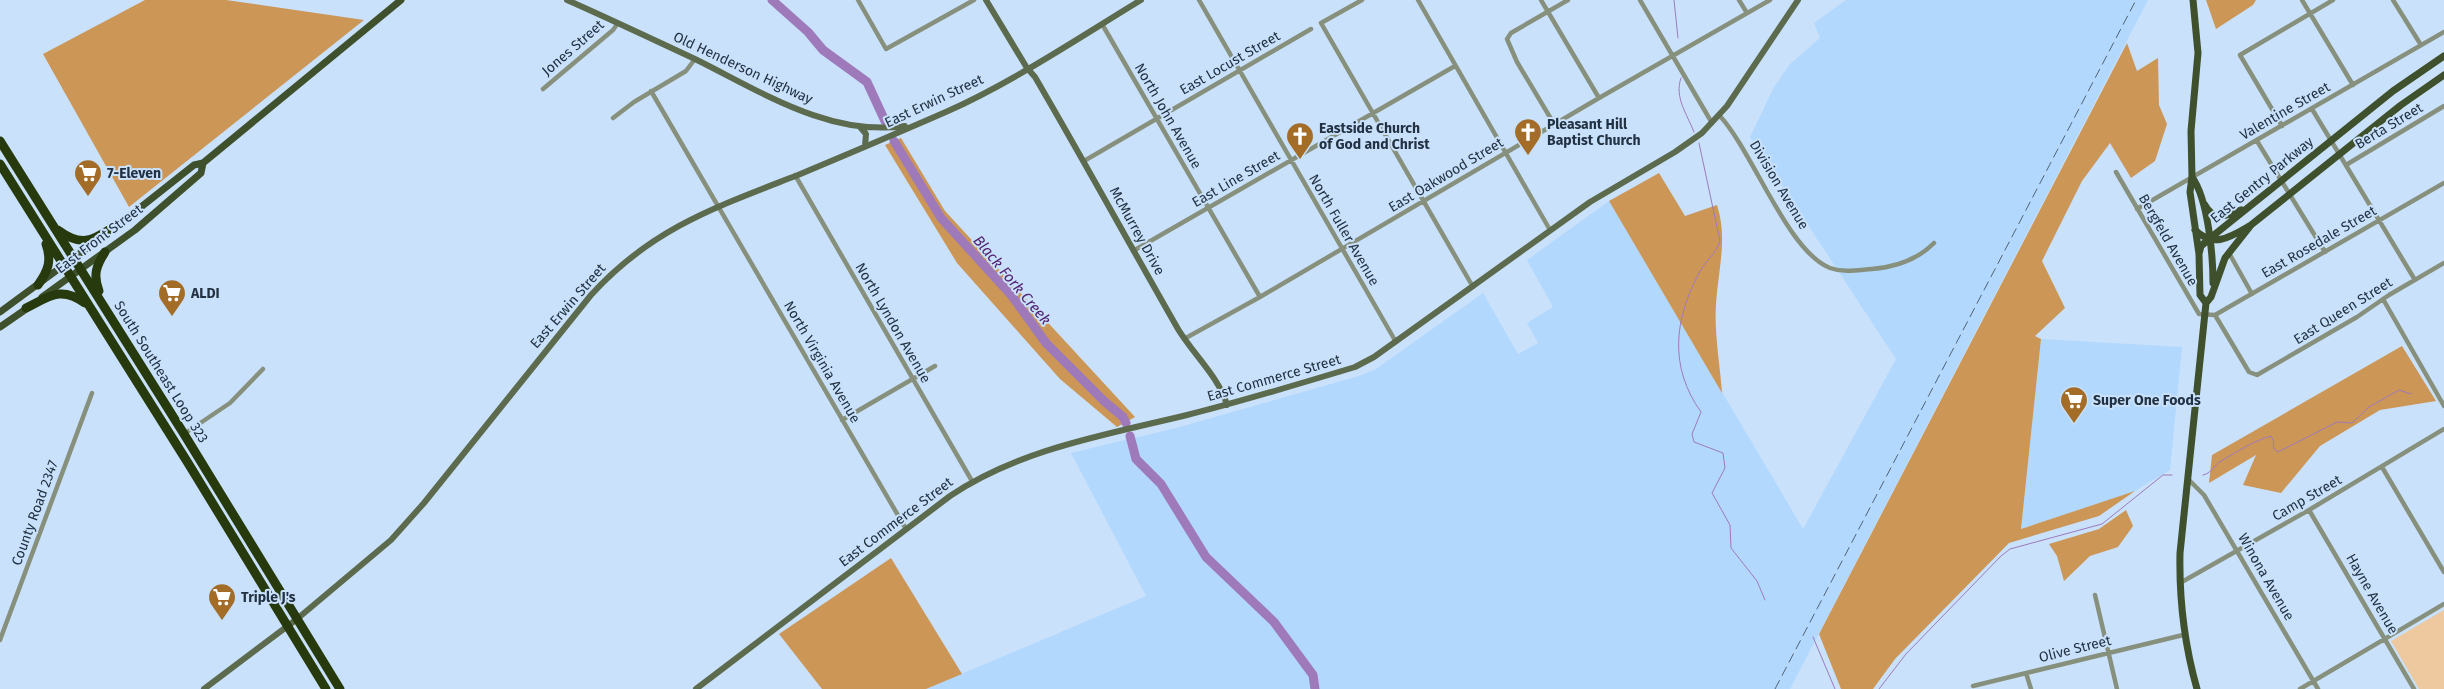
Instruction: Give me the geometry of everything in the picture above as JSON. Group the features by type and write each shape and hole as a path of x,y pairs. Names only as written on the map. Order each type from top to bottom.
{"highway":[{"name":"South Southeast Loop 323","path":"0,141 184,434 340,689"},
{"name":"South Southeast Loop 323","path":"0,164 188,463 326,689"},
{"path":"55,227 72,239 84,242 120,223"},
{"path":"38,285 48,269 50,260 41,230"},
{"path":"104,252 94,276 109,314"},
{"path":"26,308 50,296 62,293 71,295 88,305"}],"main road":[{"name":"East Front Street","path":"0,312 74,259 194,165 204,163 401,0"},
{"path":"2194,0 2198,53 2190,140 2192,178 2190,192 2199,254 2200,295 2206,303"},
{"name":"East Gentry Parkway","path":"2209,239 2402,84 2444,56"},
{"name":"East Gentry Parkway","path":"2209,239 2226,239 2251,224 2409,99 2444,75"},
{"name":"East Front Street","path":"0,327 135,230 201,173 204,163"},
{"path":"2192,178 2199,187 2209,239 2212,290"},
{"path":"2201,198 2209,211 2220,217 2250,206"},
{"path":"2196,689 2183,635 2180,554 2206,303 2228,252 2251,224"},
{"path":"2195,230 2209,239"},
{"path":"2199,254 2201,246 2209,239"}],"street":[{"name":"Old Henderson Highway","path":"567,0 806,112 829,120 859,126 894,127 916,124"},
{"path":"858,0 886,49 974,0"},
{"name":"McMurrey Drive","path":"986,0 1084,161 1133,251 1184,338 1222,391 1227,405"},
{"name":"East Erwin Street","path":"204,689 297,619 368,560 403,527 608,276 655,238 719,206 968,102 1141,0"},
{"name":"North Fuller Avenue","path":"1199,0 1396,342"},
{"path":"1362,0 1321,23 1473,287"},
{"path":"1418,0 1550,230"},
{"path":"1541,0 1599,98"},
{"path":"1554,124 1510,48 1508,36 1568,0"},
{"path":"1640,0 1712,123"},
{"path":"1739,0 1747,13"},
{"name":"East Oakwood Street","path":"1184,338 1260,297 1423,203 1554,124 1770,0"},
{"name":"East Commerce Street","path":"696,689 972,481 1003,466 1038,453 1227,405 1355,367 1374,357 1596,198 1688,144 1720,115 1798,0"},
{"path":"2302,0 2353,85"},
{"path":"2282,126 2240,55 2333,0"},
{"path":"2393,0 2421,45"},
{"name":"Jones Street","path":"543,89 613,30 618,23"},
{"name":"North John Avenue","path":"1102,24 1260,297"},
{"name":"East Locust Street","path":"1084,161 1311,29"},
{"name":"Valentine Street","path":"2137,209 2444,32"},
{"path":"613,118 651,91 686,71 695,59"},
{"name":"East Line Street","path":"1133,251 1455,66"},
{"name":"North Virginia Avenue","path":"651,91 906,529"},
{"name":"Berta Street","path":"2346,165 2444,106"},
{"path":"2312,109 2415,280"},
{"name":"Division Avenue","path":"1720,115 1732,130 1788,225 1808,251 1823,264 1845,271 1887,267 1916,258 1934,242"},
{"path":"859,126 866,134 865,146"},
{"path":"2257,141 2325,252"},
{"name":"Bergfeld Avenue","path":"2116,172 2199,314 2205,315"},
{"name":"North Lyndon Avenue","path":"796,175 972,481"},
{"name":"East Rosedale Street","path":"2205,315 2215,315 2444,183"},
{"path":"2228,252 2252,294"},
{"name":"East Queen Street","path":"2215,315 2248,372 2253,376 2357,317 2383,299 2444,263"},
{"path":"2383,299 2444,406"},
{"path":"842,420 935,366"},
{"path":"184,434 230,403 263,369"},
{"name":"County Road 2347","path":"0,640 92,393"},
{"name":"Camp Street","path":"2180,583 2310,510 2444,429"},
{"path":"2382,467 2444,572"},
{"name":"Winona Avenue","path":"2189,480 2204,496 2238,551 2318,689"},
{"name":"Hayne Avenue","path":"2310,510 2414,689"},
{"path":"2095,595 2117,689"},
{"path":"2300,689 2444,604"},
{"name":"Olive Street","path":"1972,686 2183,635"},
{"path":"2026,673 2031,689"}],"shaded area":[{"path":"145,0 226,0 364,20 129,207 43,54"},
{"path":"1846,0 2148,0 1790,689 926,689 1146,596 1071,453 1176,428 1359,376 1376,369 1483,293 1518,354 1538,343 1527,323 1553,307 1527,260 1609,201 1803,529 1896,359 1750,137 1774,87 1790,64 1820,38 1814,23"},
{"path":"2206,0 2256,0 2253,5 2216,29"},
{"path":"2127,43 2137,71 2158,58 2159,105 2167,124 2155,161 2131,178 2110,143 2082,181 2042,261 2065,308 2035,336 2041,339 2021,529 2135,491 2099,516 2009,543 1895,659 1873,689 1841,689 1819,634"},
{"path":"901,138 945,211 1135,417 1117,427 1060,379 957,263 885,145"},
{"path":"1659,173 1685,216 1717,205 1722,230 1716,326 1722,393 1609,201"},
{"path":"2041,339 2182,347 2170,470 2135,491 2021,529"},
{"path":"2402,346 2436,401 2380,410 2320,446 2281,493 2243,485 2256,455 2209,483 2212,455"},
{"path":"2126,510 2133,526 2118,547 2090,556 2064,581 2057,556 2049,544 2099,529"},
{"path":"891,558 962,674 926,689 822,689 779,634"},
{"path":"2444,610 2444,689 2419,689 2391,641"}],"waterway":[{"name":"Black Fork Creek","path":"772,0 808,32 823,50 867,82 885,121"},
{"path":"1674,0 1678,38"},
{"path":"1681,78 1679,85 1680,99 1694,132"},
{"name":"Black Fork Creek","path":"894,141 941,218 1012,296 1046,343 1104,401 1123,417 1126,423"},
{"path":"1699,143 1720,241 1716,250 1699,273 1684,308 1680,326 1680,361 1684,378 1701,412 1692,434 1694,442 1723,453 1725,468 1712,493 1730,525 1731,548 1757,581 1765,600"},
{"path":"2203,475 2221,461 2264,438 2271,436 2274,442 2273,448 2278,452 2337,422 2352,423 2369,407 2399,390 2411,394"},
{"name":"Black Fork Creek","path":"1130,436 1136,459 1161,484 1206,557 1274,622 1313,675 1315,689"},
{"path":"1879,689 1906,654 2010,549 2102,524 2163,475 2172,475"},
{"path":"1813,637 1835,689"}],"railway":[{"path":"1775,689 2136,0"}],"place":[{"name":"Pleasant Hill Baptist Church","path":"1528,156"},
{"name":"Eastside Church of God and Christ","path":"1300,160"},
{"name":"7-Eleven","path":"88,197"},
{"name":"ALDI","path":"172,317"},
{"name":"Super One Foods","path":"2074,424"},
{"name":"Triple J's","path":"222,621"}]}
